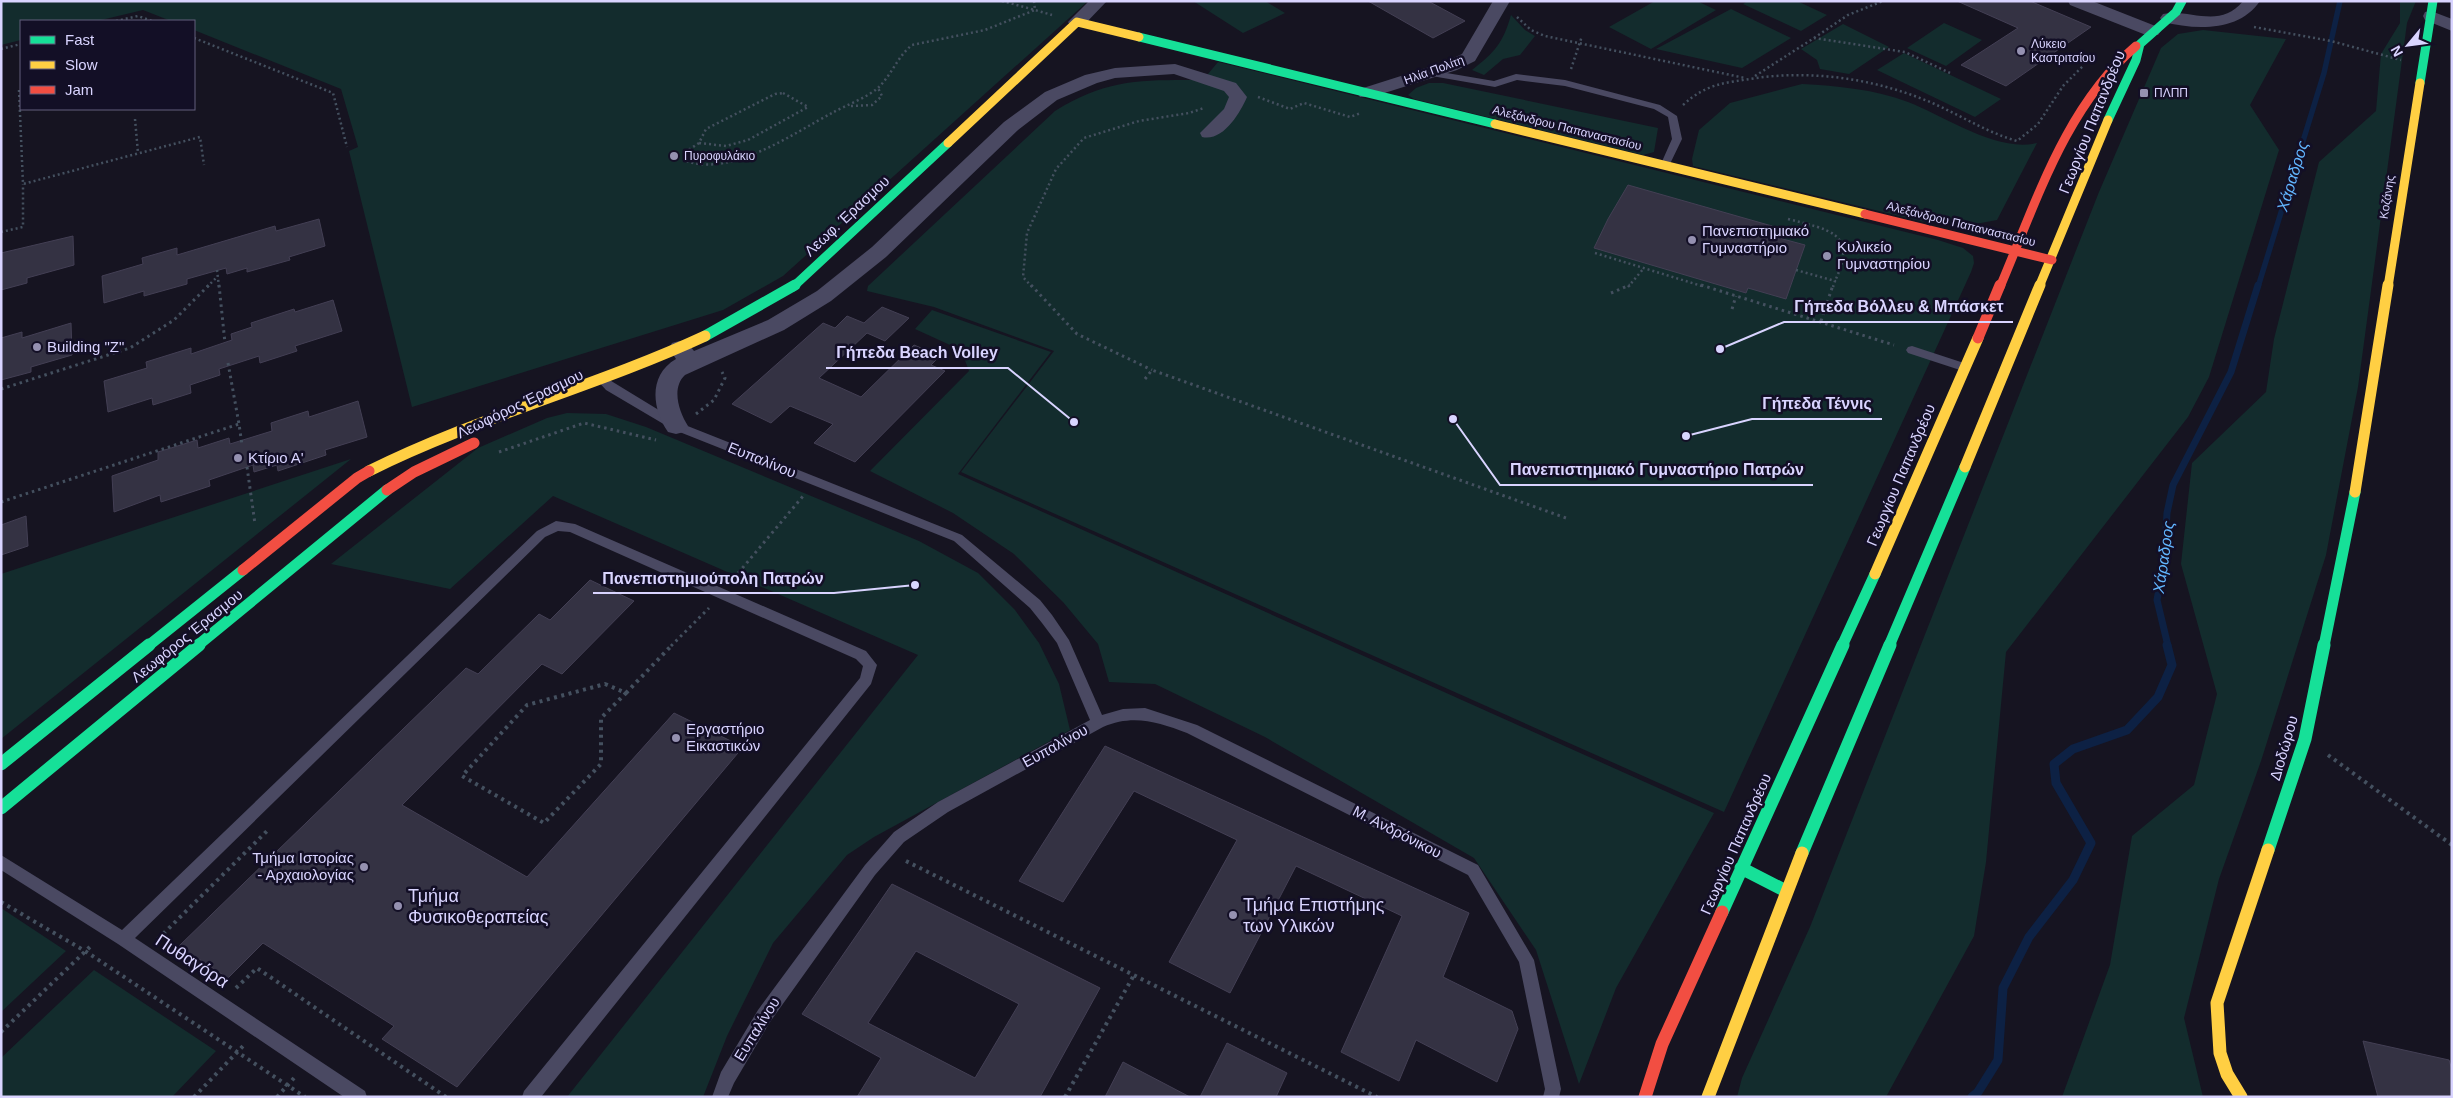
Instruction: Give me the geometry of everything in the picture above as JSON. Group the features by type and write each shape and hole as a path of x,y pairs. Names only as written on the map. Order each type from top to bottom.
{"street":[{"path":"1077,22 1099,1"},
{"name":"Ηλία Πολίτη","path":"1366,93 1452,66 1473,54 1502,1"},
{"path":"2076,1 2152,31"},
{"path":"2140,44 2175,7 2202,22 2219,20 2241,10 2252,1"},
{"path":"2432,9 2452,26"},
{"name":"Κοζάνης","path":"2370,397 2421,66 2432,9"},
{"name":"Αλεξάνδρου Παπαναστασίου","path":"1077,22 2052,260"},
{"name":"Λεωφ. Έρασμου","path":"604,380 685,355 792,288 1077,22"},
{"name":"Γεωργίου Παπανδρέου","path":"1645,1097 1662,1044 1890,541 2013,251 2058,153 2087,101 2121,57 2140,44"},
{"name":"Γεωργίου Παπανδρέου","path":"1708,1097 1786,891 2136,60 2140,44"},
{"path":"677,428 670,419 667,397 668,386 671,375 685,355 713,352 776,325 804,310 879,252 1011,126 1050,96 1091,79 1115,73 1176,69 1234,92 1232,111 1209,133"},
{"name":"Λεωφόρος Έρασμου","path":"513,424 604,380"},
{"name":"Λεωφόρος Έρασμου","path":"1,764 357,478 399,455 441,437 604,380"},
{"name":"Διοδώρου","path":"2241,1097 2229,1081 2217,1045 2217,1003 2305,739 2356,486 2370,397"},
{"name":"Λεωφόρος Έρασμου","path":"1,808 390,488 414,472 486,436"},
{"path":"1741,868 1786,891"}],"lane":[{"path":"1429,73 1495,84 1516,77 1565,84 1657,106 1672,116 1677,139 1665,166"},
{"path":"1912,350 1964,367"},
{"name":"Ευπαλίνου","path":"604,380 618,392 677,428 958,538 1035,604 1062,640 1098,723 943,807 899,837 886,851 764,1016 727,1078 720,1097"},
{"path":"123,939 541,534 556,526 571,527 861,655 870,665 866,680 530,1097"},
{"name":"Μ. Ανδρόνικου","path":"1098,723 1122,713 1146,713 1192,729 1473,870 1526,960 1553,1089 1551,1097"},
{"name":"Πυθαγόρα","path":"1,862 123,939 359,1097"}],"path":[{"path":"699,142 726,146 748,140 808,107 783,93 775,94 706,129 699,142 687,152 686,161 704,165 740,158 769,147 878,88 896,66 904,51 912,45 978,32 1035,10 1002,1"},
{"path":"1516,16 1531,30 1544,36 1748,79 1848,15 1883,1"},
{"path":"120,20 138,16 149,20"},
{"path":"2247,26 2331,41 2421,66"},
{"path":"1565,84 1582,36"},
{"path":"195,38 333,93 347,147"},
{"path":"1814,38 1905,52 1950,72"},
{"path":"1,49 20,44"},
{"path":"1672,116 1699,90 1715,82 1778,74 1804,74 1859,81 1920,98 2000,136 2017,141 2030,134 2050,109 2063,87"},
{"path":"846,106 866,107 876,105 882,96 878,88"},
{"path":"1,232 23,227 19,90"},
{"path":"1368,111 1350,117 1304,103 1290,109 1234,92 1189,113 1139,121 1084,138 1056,169 1027,234 1023,277 1077,334 1152,370 1566,518"},
{"path":"135,119 138,154"},
{"path":"23,184 200,137 204,165"},
{"path":"1782,217 1838,236 1845,245 1845,258 1821,322"},
{"path":"1595,253 1912,350"},
{"path":"1611,293 1621,292 1635,282 1644,268"},
{"path":"216,270 225,343"},
{"path":"1796,270 1836,281"},
{"path":"1,390 130,348 174,320 217,277"},
{"path":"1732,309 1736,296"},
{"path":"493,454 584,422 640,434 677,428 714,400 725,378 713,352"},
{"path":"228,363 242,445"},
{"path":"1145,379 1152,370"},
{"path":"1,502 239,424"},
{"path":"247,467 255,524"},
{"path":"626,693 605,684 527,705 462,776 544,824 601,764 601,718 626,693 708,608 815,482"},
{"path":"700,604 717,612"},
{"path":"2305,739 2452,845"},
{"path":"164,945 156,940 274,824"},
{"path":"886,851 1377,1097"},
{"path":"1,902 86,951 305,1097"},
{"path":"1,1032 108,930"},
{"path":"226,986 234,990 257,968 446,1097"},
{"path":"1065,1097 1134,975"},
{"path":"194,1097 259,1029"}],"green space":[{"path":"1,1 1088,1 783,276 723,310 412,407 349,151 358,147 341,89 195,30 195,20 168,20 143,10 101,20 20,20 20,40 1,45"},
{"path":"1193,1 1265,1 1285,13 1243,33"},
{"path":"1655,1 1697,1 1716,10 1651,49 1609,27"},
{"path":"1748,1 1797,1 1827,15 1801,31 1743,4"},
{"path":"2400,1 2416,1 2407,23 2358,387 2326,555 2261,761 2219,879 2184,1018 2203,1097 2062,1097 2110,965 2132,836 2194,785 2217,694 2181,564 2192,463 2266,392 2274,339 2319,162 2376,111 2381,54 2400,23"},
{"path":"1731,9 1791,38 1742,68 1656,49"},
{"path":"1511,15 1525,30 1535,36 1520,55 1503,59 1484,75 1472,70 1487,58 1497,46 1505,33"},
{"path":"1944,23 1982,40 1946,66 1907,48"},
{"path":"1843,24 1889,47 1849,74 1820,69 1817,60 1801,49"},
{"path":"2203,30 2286,39 2250,105 2279,150 2209,377 2188,417 2006,652 1986,862 1974,936 1886,1097 1737,1097 1742,1078 1810,927 2099,192 2161,48 2178,34"},
{"path":"1904,53 2001,99 1975,117 1877,70"},
{"path":"1218,62 1938,240 1963,248 1973,256 1974,263 1971,272 1724,812 961,472 1054,351 934,307 867,291 868,286 1055,111 1092,92 1126,83 1162,80 1203,80"},
{"path":"1429,83 1443,83 1658,128 1654,152 1643,155 1414,99 1408,95 1416,88"},
{"path":"1802,84 1842,87 1882,94 1923,108 1971,132 1988,138 2021,145 2037,143 1997,220 1970,225 1924,222 1693,166 1692,159 1699,130 1730,103"},
{"path":"932,310 1051,352 958,474 1714,813 1616,988 1579,1084 1536,950 1474,858 1265,737 1155,684 1109,682 1098,644 1063,602 1014,554 953,513 870,471 969,371 961,350 915,329"},
{"path":"567,413 606,414 646,427 919,541 978,573 1015,610 1039,643 1059,684 1070,730 874,837 847,855 773,943 727,1036 703,1097 567,1097 918,655 553,496 450,589 331,564 478,448 547,418"},
{"path":"351,459 1,739 1,574"},
{"path":"1,908 66,951 1,1012"},
{"path":"94,970 216,1051 172,1097 1,1097 1,1058"}],"building":[{"path":"1368,1 1428,1 1465,21 1433,38"},
{"name":"Λύκειο Καστριτσίου","path":"1957,1 2030,1 2091,27 2006,86 1961,65 2018,28"},
{"name":"Πανεπιστημιακό Γυμναστήριο","path":"1628,185 1772,226 1768,235 1805,245 1786,299 1748,288 1746,293 1594,248"},
{"path":"319,219 325,246 289,257 290,260 247,272 247,268 227,274 226,268 187,279 187,284 144,296 144,291 104,303 102,276 143,264 142,258 177,248 177,255 275,226 276,231"},
{"path":"73,236 74,265 27,278 27,283 1,290 1,253"},
{"path":"333,300 342,331 295,346 297,351 260,363 259,356 219,369 220,375 190,385 191,393 153,405 152,398 108,412 104,381 147,368 146,362 191,348 191,354 232,340 231,334 252,327 251,323 294,309 295,312"},
{"path":"882,307 909,318 885,341 867,333 819,378 861,397 914,345 940,356 931,365 945,371 855,462 814,443 833,424 790,406 771,423 732,404 823,323 835,328 847,316 864,323"},
{"name":"Building \"Z\"","path":"71,323 72,355 31,367 31,372 1,380 1,338 22,332 22,338"},
{"name":"Κτίριο Α'","path":"358,401 367,437 325,450 326,455 278,471 277,465 254,472 253,465 209,480 210,486 161,502 160,495 114,512 112,476 158,460 158,452 197,440 198,448 229,438 230,444 272,431 271,423 308,411 309,417"},
{"path":"26,516 28,546 1,555 1,525"},
{"path":"590,580 634,601 562,674 542,664 402,805 527,877 674,713 743,747 457,1087 382,1039 394,1026 263,943 228,978 179,946 466,668 478,674 539,614 550,620"},
{"name":"Τμήμα Επιστήμης των Υλικών","path":"1105,746 1469,913 1443,977 1512,1011 1518,1029 1497,1082 1416,1040 1399,1081 1341,1052 1402,916 1296,866 1230,993 1169,962 1237,840 1134,791 1063,902 1019,881"},
{"path":"892,884 1100,988 1040,1097 857,1097 881,1058 802,1014","holes":["916,951 1019,1004 975,1078 868,1023"]},
{"path":"2363,1041 2449,1060 2452,1070 2452,1097 2378,1097"},
{"path":"1227,1043 1287,1073 1276,1097 1200,1097"},
{"path":"1123,1062 1190,1097 1105,1097"}],"waterway":[{"name":"Χάραδρος","path":"2258,287 2324,73 2340,1"},
{"name":"Χάραδρος","path":"2168,646 2157,600 2164,563 2167,513 2173,485 2231,372 2258,285"},
{"name":"Χάραδρος","path":"1972,1097 1978,1092 1998,1060 2003,988 2029,937 2073,880 2091,843 2056,783 2054,764 2073,749 2127,730 2158,697 2172,665 2167,645"}],"traffic: fast":[{"path":"2108,120 2136,60 2140,44 2176,12 2182,1"},
{"path":"2420,83 2433,1"},
{"path":"1139,37 1495,124"},
{"path":"705,336 792,288 948,143"},
{"path":"1802,853 1965,467"},
{"path":"1,808 387,490"},
{"path":"2268,850 2305,739 2355,492"},
{"path":"1,764 243,570"},
{"path":"1722,912 1875,574"},
{"path":"1741,868 1786,891"}],"traffic: slow":[{"path":"948,143 1077,22 1139,37"},
{"path":"2355,492 2420,83"},
{"path":"1965,467 2108,120"},
{"path":"1495,124 1865,214"},
{"path":"369,471 451,433 622,372 705,336"},
{"path":"1875,574 1978,338"},
{"path":"2241,1097 2227,1074 2220,1053 2217,1003 2268,850"},
{"path":"1708,1097 1802,853"}],"traffic: jam":[{"path":"1978,338 2049,173 2072,125 2101,81 2117,62 2136,46"},
{"path":"1865,214 2052,260"},
{"path":"387,490 414,472 474,443"},
{"path":"243,570 357,478 369,471"},
{"path":"1645,1097 1662,1044 1722,912"}],"place":[{"name":"Λύκειο Καστριτσίου","path":"2021,51"},
{"name":"ΠΛΠΠ","path":"2144,93"},
{"name":"Πυροφυλάκιο","path":"674,156"},
{"name":"Πανεπιστημιακό Γυμναστήριο","path":"1692,240"},
{"name":"Κυλικείο Γυμναστηρίου","path":"1827,256"},
{"name":"Building \"Z\"","path":"37,347"},
{"name":"Γήπεδα Βόλλευ & Μπάσκετ","path":"1720,349"},
{"name":"Πανεπιστημιακό Γυμναστήριο Πατρών","path":"1453,419"},
{"name":"Γήπεδα Beach Volley","path":"1074,422"},
{"name":"Γήπεδα Τέννις","path":"1686,436"},
{"name":"Κτίριο Α'","path":"238,458"},
{"name":"Πανεπιστημιούπολη Πατρών","path":"915,585"},
{"name":"Εργαστήριο Εικαστικών","path":"676,738"},
{"name":"Τμήμα Ιστορίας - Αρχαιολογίας","path":"364,867"},
{"name":"Τμήμα Φυσικοθεραπείας","path":"398,906"},
{"name":"Τμήμα Επιστήμης των Υλικών","path":"1233,915"}]}
